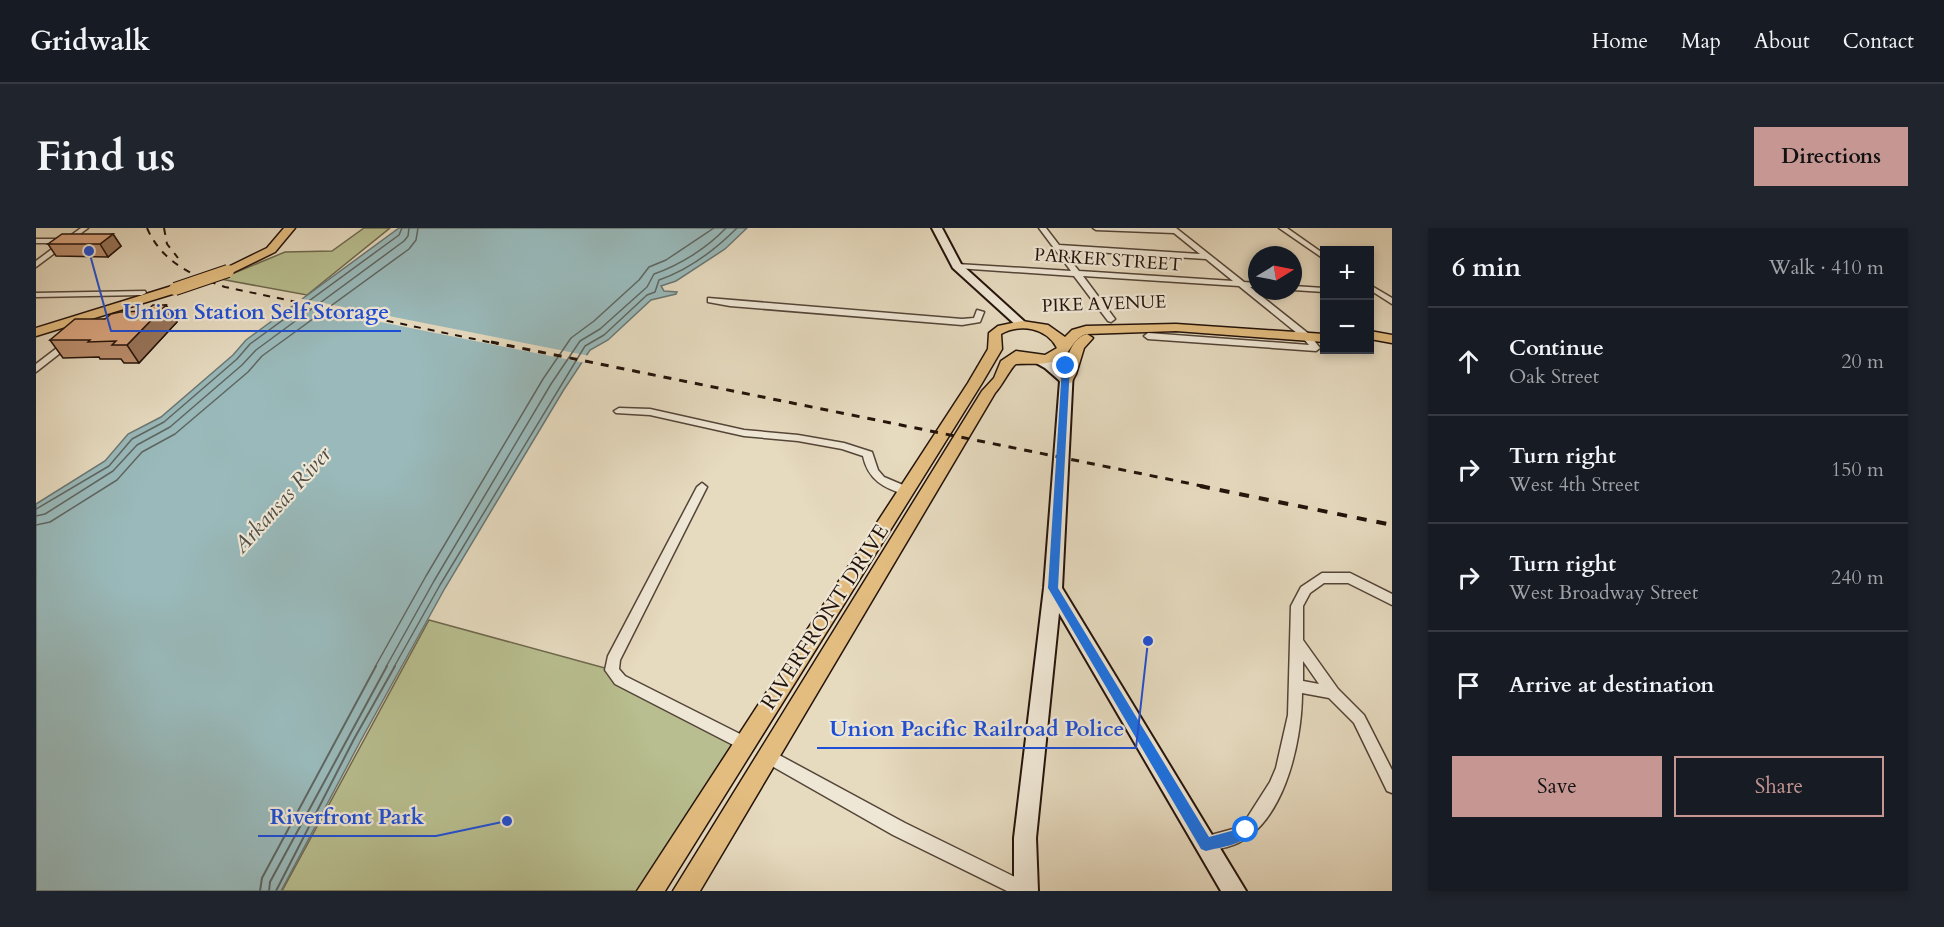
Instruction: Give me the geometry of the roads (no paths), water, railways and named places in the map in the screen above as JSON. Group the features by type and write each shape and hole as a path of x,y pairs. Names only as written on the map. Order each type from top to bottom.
{"main road":[{"path":"36,332 76,323 223,270 271,250 287,231"},
{"path":"36,325 101,300 173,287"},
{"path":"1066,380 1072,371 1074,352 1081,342 1113,324"},
{"name":"PIKE AVENUE","path":"1062,350 1068,338 1077,332 1113,324"},
{"name":"PIKE AVENUE","path":"997,335 1025,325 1066,327 1113,324 1301,332 1320,330"},
{"path":"686,891 989,391 1000,379 1006,364 1013,360 1052,357 1062,350 1055,335 1025,325"},
{"name":"PIKE AVENUE","path":"1301,332 1320,337"},
{"path":"997,335 1004,350 1032,359"},
{"name":"RIVERFRONT DRIVE","path":"650,891 975,383 994,349 997,335"},
{"path":"743,743 768,756"}],"street":[{"path":"36,265 85,228"},
{"path":"937,228 957,266 958,274 1000,315 997,335"},
{"path":"1042,228 1113,324"},
{"path":"1096,228 1174,229 1301,332 1316,348 1148,336"},
{"path":"1282,228 1320,254"},
{"path":"36,241 67,242"},
{"path":"1056,247 1208,257"},
{"path":"957,266 1025,325"},
{"name":"PARKER STREET","path":"957,266 1248,284"},
{"path":"1302,289 1320,290"},
{"path":"1374,290 1392,302"},
{"path":"1374,293 1392,295"},
{"path":"36,295 101,300"},
{"path":"711,300 730,304 962,322 977,320 980,312"},
{"path":"36,369 74,337"},
{"path":"768,756 899,829 1025,891 1024,838 1053,588 1067,369 1062,350"},
{"path":"1032,359 1049,365 1066,380"},
{"path":"619,411 650,412 744,433 790,437 844,446 868,454 874,474 886,483 906,491"},
{"path":"702,487 613,660 612,670 620,680 743,743"},
{"path":"1206,844 1237,836 1246,830 1265,806 1284,768 1291,742 1296,686 1298,600 1318,579 1350,578 1392,600"},
{"path":"1053,588 1234,891"},
{"path":"1296,641 1333,693 1359,720 1392,786"},
{"path":"1296,686 1333,693"}],"water":[{"name":"Arkansas River","path":"399,228 747,228 725,249 676,281 661,286 664,291 677,292 676,294 651,300 608,340 590,350 445,588 281,891 36,891 36,504 105,461 128,434 161,417 233,355 246,340"}],"railway":[{"path":"147,228 161,250 179,266 225,287 498,344"},
{"path":"164,228 167,244 178,258"},
{"path":"491,342 1207,487"},
{"path":"1200,486 1392,525"}],"place":[{"name":"Union Station Self Storage","path":"89,251"},
{"name":"Union Pacific Railroad Police","path":"1148,641"},
{"name":"Riverfront Park","path":"507,821"}]}
